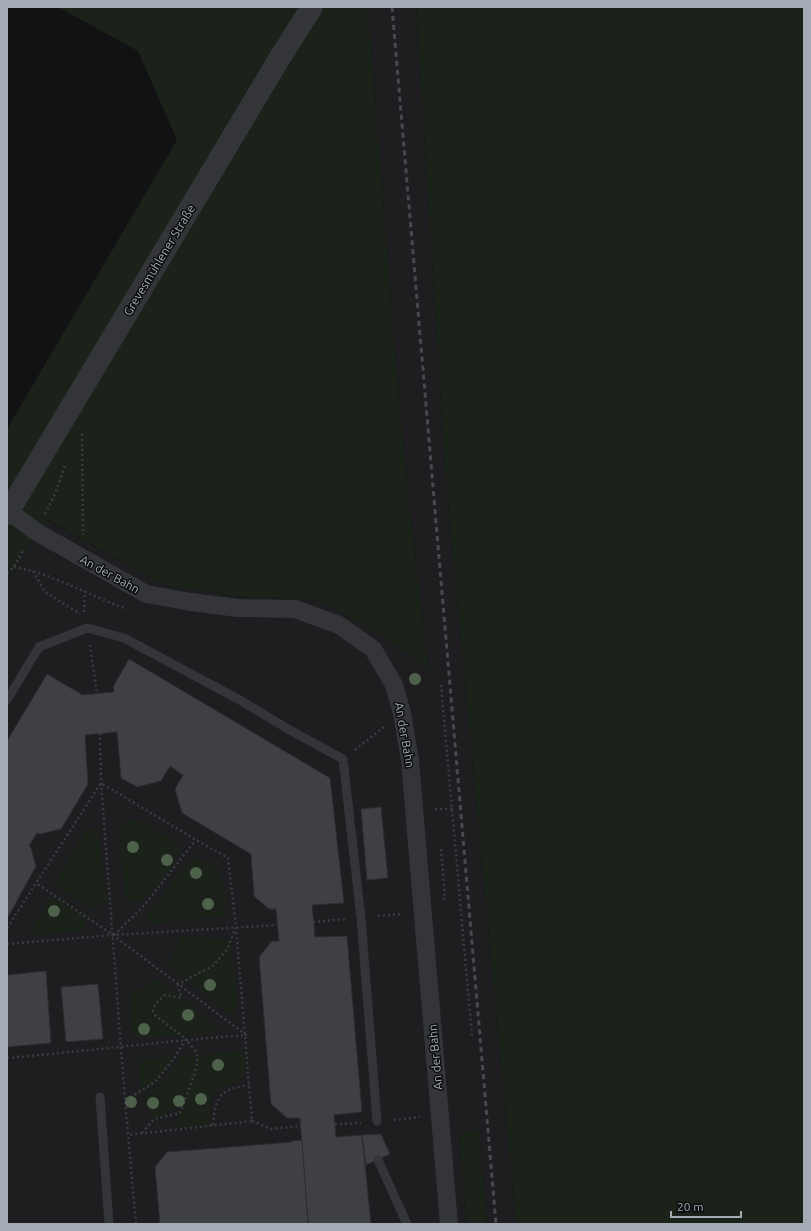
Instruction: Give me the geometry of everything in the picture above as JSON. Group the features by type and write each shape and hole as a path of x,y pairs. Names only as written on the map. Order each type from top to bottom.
{"street":[{"name":"Grevesmühlener Straße","path":"8,513 279,59 312,7"},
{"name":"An der Bahn","path":"8,513 35,531 146,594 238,608 295,609 339,625 373,649 394,685 402,713 410,760 449,1224"}],"lane":[{"path":"7,700 39,647 87,628 124,638 238,699 288,729 343,759 361,918 377,1121"},
{"path":"100,1097 109,1224"},
{"path":"378,1160 407,1224"}],"path":[{"path":"82,433 84,559"},
{"path":"14,567 32,570 98,598 131,610"},
{"path":"32,570 46,592 84,616"},
{"path":"441,685 472,1036"},
{"path":"343,759 402,713"},
{"path":"100,733 101,783 136,1224"},
{"path":"101,783 228,858 246,1035 252,1121"},
{"path":"7,928 101,783"},
{"path":"431,809 452,809"},
{"path":"113,935 142,908 196,840"},
{"path":"440,846 445,899"},
{"path":"36,883 113,935 246,1035"},
{"path":"7,944 113,935 277,925"},
{"path":"178,985 191,976 213,966 228,948 236,927"},
{"path":"142,1133 154,1119 180,1113 191,1087 198,1055 186,1040 156,1016 153,1011 158,1001 165,995 181,998 178,985"},
{"path":"7,1058 246,1035"},
{"path":"125,1100 155,1082 175,1057 186,1040"},
{"path":"213,1125 214,1107 220,1097 228,1090 249,1085"},
{"path":"128,1135 252,1121 271,1129 301,1126"}],"shaded area":[{"path":"58,7 368,7 396,363 408,493 429,672 388,639 320,601 233,596 164,585 46,519 7,579 7,429 177,140 138,51"},
{"path":"368,7 416,7 446,482 516,1224 487,1224 479,1130 459,1133 466,1224 7,1224 7,579 45,519 164,585 233,596 320,601 388,639 429,672 408,493 396,363"},
{"path":"416,7 804,7 804,1224 516,1224 446,482"},
{"path":"135,819 153,828 182,847 163,878 144,898 137,903 126,900 120,840 123,825"},
{"path":"95,829 99,837 107,902 95,906 91,910 56,884 74,849 87,830"},
{"path":"192,858 210,865 217,871 222,879 226,897 224,916 151,924 146,914"},
{"path":"50,897 56,898 86,919 83,930 37,936 30,932"},
{"path":"179,937 217,938 231,942 237,1002 235,1014 231,1015 187,980 173,972 167,965 178,948"},
{"path":"155,980 163,983 220,1029 213,1034 138,1038 132,1035 130,992 140,990"},
{"path":"239,1051 245,1053 244,1073 237,1082 222,1088 214,1095 211,1101 209,1113 210,1125 173,1129 191,1087 198,1055"},
{"path":"181,1055 195,1055 191,1083 181,1101 171,1111 160,1118 154,1119 149,1114 145,1097 164,1080"},
{"path":"175,1057 155,1082 140,1091 139,1059"},
{"path":"479,1130 487,1224 466,1224 459,1132"}],"building":[{"path":"129,659 330,778 344,903 312,905 315,937 347,936 362,1112 334,1115 336,1137 362,1135 371,1224 308,1224 300,1118 287,1118 271,1104 259,957 272,941 279,941 276,909 269,909 254,896 251,854 182,813 175,789 183,775 170,766 161,781 137,787 121,778 117,732 85,735 88,784 61,829 40,834 37,833 29,846 31,848 36,866 7,919 7,741 47,674 81,695 114,692 113,687"},
{"path":"381,807 388,878 367,880 361,809"},
{"path":"46,971 51,1043 7,1047 7,975"},
{"path":"98,984 103,1039 66,1042 61,987"},
{"path":"381,1134 390,1154 366,1165 362,1135"},
{"path":"302,1140 308,1224 160,1224 155,1167 167,1152"}],"railway":[{"path":"392,7 496,1224"}]}
